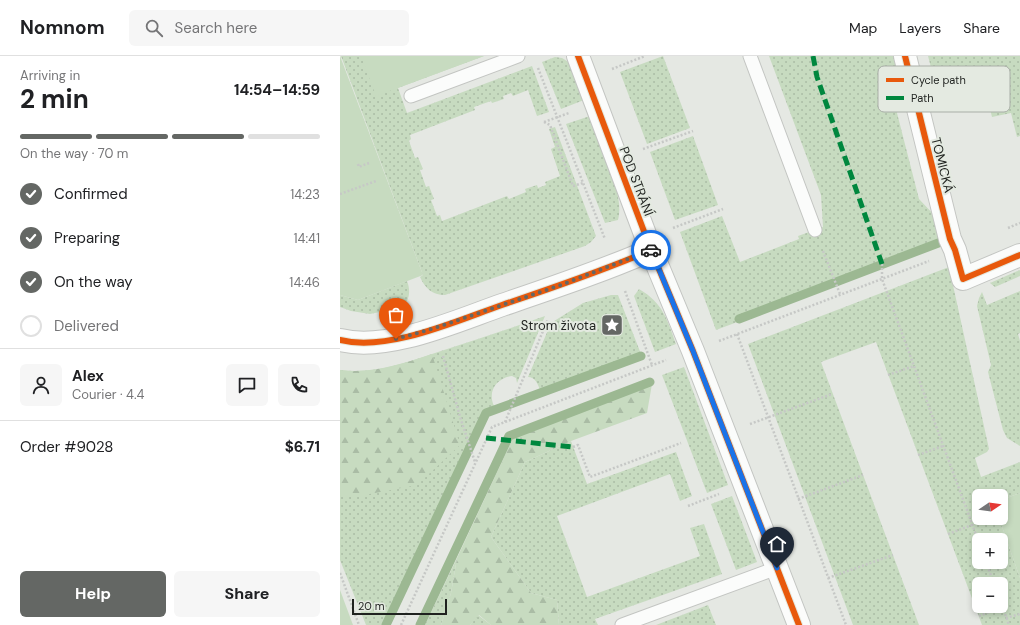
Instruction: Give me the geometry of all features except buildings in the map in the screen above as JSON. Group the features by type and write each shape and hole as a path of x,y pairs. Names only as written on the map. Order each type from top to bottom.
{"street":[{"name":"POD STRÁNÍ","path":"578,56 651,250 693,351 799,625"},
{"name":"TOMICKÁ","path":"905,56 907,66"},
{"name":"TOMICKÁ","path":"919,112 950,239 955,250 963,279 1020,255"},
{"path":"340,340 371,343 410,336 561,285 651,250"}],"lane":[{"path":"411,96 518,56"},
{"path":"750,56 815,230"},
{"path":"622,625 777,568"}],"path":[{"path":"611,69 645,56"},
{"path":"536,64 607,243"},
{"path":"552,119 544,122 550,124 573,186 583,183"},
{"path":"641,150 694,131"},
{"path":"358,164 359,166 369,163"},
{"path":"340,194 376,181"},
{"path":"671,229 723,209"},
{"path":"815,230 840,294"},
{"path":"713,343 931,260"},
{"path":"882,264 882,279 975,533"},
{"path":"622,284 652,365"},
{"path":"505,422 550,314"},
{"path":"737,334 846,625"},
{"path":"442,351 460,420 475,463"},
{"path":"401,625 492,427 673,358"},
{"path":"888,376 914,366"},
{"path":"768,418 832,394"},
{"path":"573,447 578,445 590,477 681,443"},
{"path":"918,455 943,446"},
{"path":"798,499 863,475"},
{"path":"688,506 695,503"},
{"path":"948,534 972,525"},
{"path":"828,578 892,555"},
{"path":"340,573 359,625"},
{"path":"979,616 987,613"},
{"path":"1004,613 1009,625"},
{"path":"1006,618 1020,614"}],"green space":[{"path":"340,56 423,275 358,300 340,295"},
{"path":"341,56 484,56 398,88 407,113 532,66 549,112 537,116 528,90 513,96 511,93 503,96 504,99 492,103 491,101 474,107 475,110 410,135 411,139 409,141 415,158 418,157 423,169 420,170 426,187 429,186 434,199 431,200 437,216 440,215 442,221 507,196 509,199 526,192 525,189 537,185 538,188 546,185 545,182 560,176 551,149 555,147 549,129 555,127 596,236 585,246 445,295 436,294 430,290 420,277 423,275"},
{"path":"361,56 484,56 376,96"},
{"path":"663,56 690,128 647,144 620,72"},
{"path":"769,56 896,56 898,66 878,66 878,112 897,112 919,199 936,217 941,242 739,319 740,321 716,330 680,232 722,216 740,262 799,239 798,236 823,227 821,195"},
{"path":"928,56 1020,56 1020,136 1017,137 1011,113 992,117 991,112 1010,112 1010,66 931,66"},
{"path":"555,57 562,58 570,63 584,100 561,109 542,62"},
{"path":"590,116 605,153 618,197 618,220 605,223 566,124"},
{"path":"693,136 718,205 675,220 650,152"},
{"path":"949,267 989,449 987,452 975,458 981,477 1020,462 1020,493 1008,497 1008,489 972,489 972,525 1001,525 1004,533 972,533 972,569 1008,569 1008,544 1020,578 1020,625 982,625 978,613 1008,613 1008,577 972,577 972,598 876,342 821,362 919,625 853,625 748,344"},
{"path":"1020,270 1020,276 995,287 990,283"},
{"path":"407,281 409,296 403,306 399,308 370,314 351,311 340,307 340,295 358,300"},
{"path":"639,289 647,294 659,306 667,319 676,344 655,352 634,296"},
{"path":"1020,291 1020,333 1018,334 1020,341 1020,446 1007,438 1003,430 988,372 991,365 977,306 982,292 987,305"},
{"path":"611,295 618,295 641,354 540,390 537,383 528,377 551,323 583,303"},
{"path":"545,316 517,383 516,378 512,376 502,379 495,386 492,395 494,406 485,410 385,625 366,625 340,560 340,370 366,371 391,366 467,343"},
{"path":"432,354 460,445 417,485 359,496 340,495 340,370 364,371 387,367"},
{"path":"684,367 728,485 707,493 662,375"},
{"path":"652,384 647,413 571,441 525,462 491,537 531,593 557,600 559,625 491,625 479,615 470,625 441,625 451,593 457,558 513,438"},
{"path":"571,441 587,484 676,452 692,496 680,501 670,474 557,516 587,597 700,556 690,528 704,524 722,574 595,619 598,625 559,625 557,600 531,593 491,537 525,462"},
{"path":"1020,493 1020,578 1008,544 1008,533 1004,533 1001,525 1008,525 1008,497"},
{"path":"732,496 757,562 736,570 711,504"},
{"path":"457,558 451,593 441,625 425,625"},
{"path":"340,590 353,625 340,625"},
{"path":"708,605 716,625 656,625"},
{"path":"478,615 491,625 470,625"}],"waterway":[{"path":"739,319 941,242"},
{"path":"386,625 486,413 641,356"},
{"path":"420,625 509,436 650,382"}],"marked path":[{"path":"813,56 817,77 882,264"},
{"path":"486,438 573,447"}],"cycle path":[{"path":"578,56 651,250 693,351 799,625"},
{"path":"905,56 907,66"},
{"path":"919,112 950,239 955,250 963,279 1020,255"},
{"path":"340,340 359,343 379,342 422,333 577,279 651,250"}],"way so far":[{"path":"396,339 432,329 561,285 651,250"}],"place":[{"name":"Strom života","path":"612,325"}],"route":[{"path":"651,250 693,351 777,568"}]}
